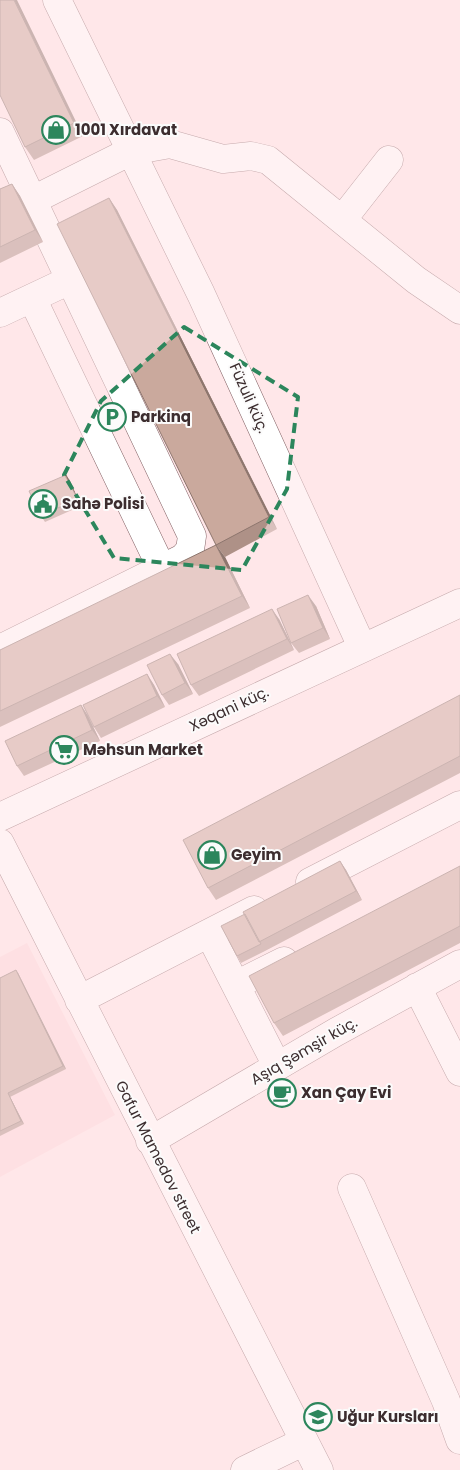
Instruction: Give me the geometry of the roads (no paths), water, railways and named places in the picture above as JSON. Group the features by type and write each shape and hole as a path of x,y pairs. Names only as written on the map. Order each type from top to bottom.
{"street":[{"name":"Füzuli küç.","path":"57,0 202,294 362,647"},
{"path":"0,132 9,173 33,200 192,536 190,550 183,558 0,649"},
{"path":"33,200 131,151 170,144 223,159 261,157 268,160 416,280 460,310"},
{"path":"342,220 389,160"},
{"path":"0,314 70,280"},
{"path":"32,298 162,569"},
{"name":"Xəqani küç.","path":"0,816 460,603"},
{"path":"79,1000 460,805"},
{"name":"Gafur Mamedov street","path":"0,843 303,1442 319,1470"},
{"path":"210,933 277,1066"},
{"path":"236,985 305,950"},
{"name":"Aşıq Şəmşir küç.","path":"150,1141 277,1066 460,964"},
{"path":"416,987 460,1072"},
{"path":"352,1188 446,1401 460,1440"},
{"path":"245,1470 303,1442"}],"place":[{"name":"1001 Xırdavat","path":"56,130"},
{"name":"Parkinq","path":"112,417"},
{"name":"Sahə Polisi","path":"43,504"},
{"name":"Məhsun Market","path":"64,750"},
{"name":"Geyim","path":"212,855"},
{"name":"Xan Çay Evi","path":"282,1093"},
{"name":"Uğur Kursları","path":"318,1417"}]}
